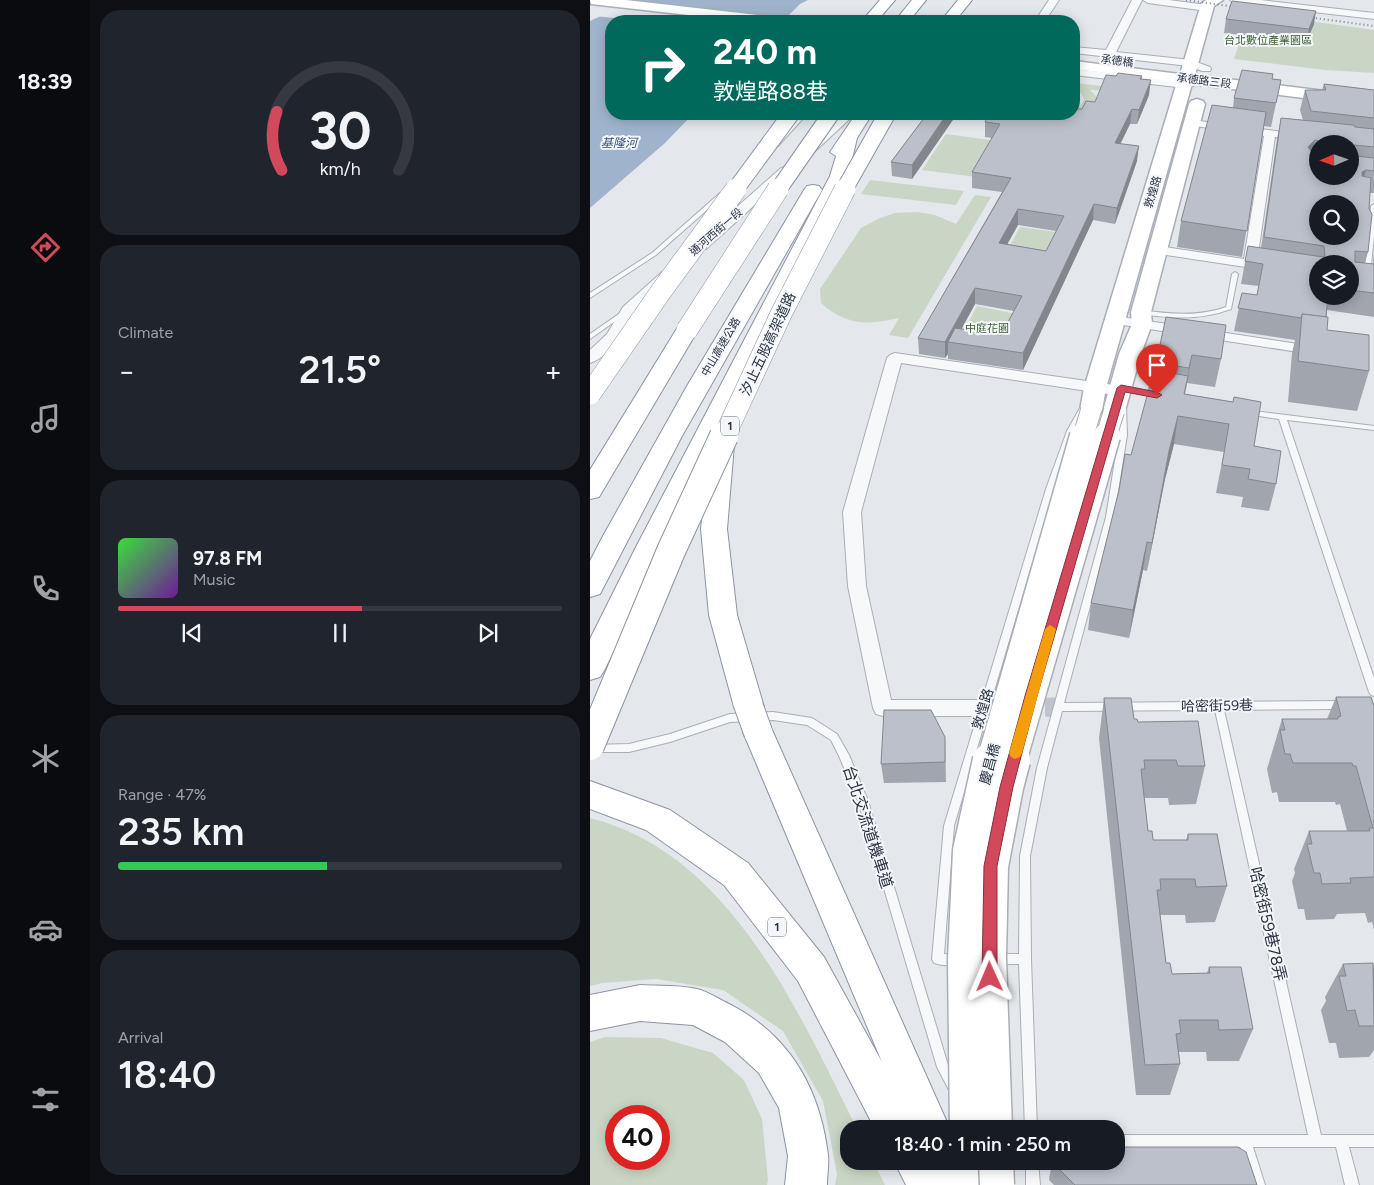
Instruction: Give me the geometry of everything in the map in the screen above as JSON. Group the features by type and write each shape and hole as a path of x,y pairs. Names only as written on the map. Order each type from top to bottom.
{"highway":[{"path":"874,15 888,0"},
{"path":"907,15 919,0"},
{"path":"942,14 964,0"},
{"path":"590,394 662,290 787,120"},
{"path":"590,491 687,330 780,186 827,120"},
{"name":"中山高速公路","path":"590,586 614,538 725,337 820,177 849,139 860,120"},
{"name":"汐止五股高架道路","path":"590,748 671,551 781,314 852,172 883,120"},
{"name":"1","path":"590,669 649,547 839,176 849,139"},
{"name":"1","path":"736,377 723,437 714,529 723,615 754,720 926,1120"},
{"name":"1","path":"590,795 658,820 736,874 810,969 891,1120"},
{"path":"590,1013 640,1003 697,1007 738,1028 772,1060 796,1102 808,1156 806,1185"},
{"path":"920,1170 929,1185"},
{"path":"948,1170 954,1185"}],"street":[{"path":"591,0 722,15"},
{"path":"1044,15 1054,0"},
{"path":"1110,54 1137,0"},
{"path":"1148,0 1211,4"},
{"path":"1221,0 1225,6 1222,15"},
{"path":"1235,0 1374,16"},
{"name":"敦煌路","path":"1109,398 1115,320 1194,74 1211,4"},
{"path":"590,9 643,15"},
{"path":"1080,51 1110,54 1194,74"},
{"name":"敦煌路","path":"1109,398 1130,354 1141,318 1192,123 1194,74 1211,52"},
{"name":"承德橋","path":"1080,57 1157,70"},
{"name":"承德橋","path":"1080,65 1157,70"},
{"name":"承德路三段","path":"1157,70 1374,90"},
{"path":"1080,72 1194,74"},
{"name":"承德路三段","path":"1194,74 1374,102"},
{"name":"通河西街一段","path":"590,358 613,336 628,310 843,120"},
{"path":"1192,123 1309,137"},
{"path":"1250,264 1270,133"},
{"path":"1158,250 1309,273"},
{"path":"1115,320 1141,318 1335,354"},
{"path":"984,708 883,708 857,586 852,512 895,358 1109,398"},
{"name":"慶昌橋","path":"967,1120 965,960 970,851 988,768 1109,398"},
{"name":"慶昌橋","path":"995,1120 989,958 990,866 1006,787 1109,398"},
{"path":"967,1170 967,1185"},
{"path":"996,1170 997,1185"}],"lane":[{"path":"590,296 668,243 775,147 799,120"},
{"path":"1366,281 1373,230 1374,206"},
{"path":"1141,318 1166,315 1195,316 1229,308 1235,274"},
{"path":"590,337 628,310"},
{"path":"1109,398 1169,397"},
{"name":"敦煌路","path":"1025,959 938,959 949,826 1050,489 1071,431 1109,398 1124,435 1110,517 1042,768 1025,856 1025,959 1031,1120"},
{"path":"1244,410 1282,418 1374,428"},
{"path":"1282,418 1374,692"},
{"name":"哈密街59巷","path":"1060,707 1358,705"},
{"name":"哈密街59巷78弄","path":"1219,707 1316,1140"},
{"name":"台北交流道機車道","path":"590,748 629,748 670,738 730,718 773,716 809,721 834,737 844,755 863,801 943,1067 970,1120"},
{"path":"1125,1141 1374,1141"},
{"path":"1342,1141 1352,1185"},
{"path":"1245,1142 1258,1185"},
{"path":"996,1170 1004,1185"},
{"path":"1032,1170 1033,1185"}],"green space":[{"name":"台北數位產業園區","path":"1249,13 1374,30 1374,73 1325,70 1234,59"},
{"path":"1080,84 1120,88 1118,92 1090,90 1096,96 1096,103 1080,111 1080,106 1084,99"},
{"path":"946,134 998,141 976,177 922,170"},
{"path":"870,180 964,191 956,205 861,194"},
{"path":"975,195 991,197 908,338 889,335 899,318 877,322 858,322 840,316 821,303 820,289 861,228 895,213 917,212 935,215 956,224"},
{"path":"1020,227 1056,232 1038,265 1003,259"},
{"name":"中庭花園","path":"977,306 1016,314 996,350 958,343"},
{"path":"590,818 639,837 682,865 720,901 754,942 784,988 852,1120 840,1120 840,1170 878,1170 885,1185 835,1185 837,1174 823,1101 783,1031 723,990 656,979 602,983 590,986"},
{"path":"605,1037 661,1038 713,1053 744,1080 762,1119 767,1185 590,1185 590,1042"}],"water":[{"name":"基隆河","path":"635,0 808,0 800,4 789,15 605,15 605,120 687,120 665,143 590,208 590,21"}],"pier":[{"path":"629,0 763,15 605,15 605,17 595,16"}],"building":[{"path":"1232,1 1316,11 1309,29 1226,19"},
{"path":"1242,70 1273,74 1272,79 1281,80 1276,103 1234,98"},
{"path":"1118,73 1142,76 1140,79 1151,80 1139,110 1132,109 1115,143 1139,146 1117,208 1094,204 1023,353 948,342 955,328 1001,335 1022,296 975,288 945,342 918,338 1011,178 972,172 1000,124 985,122 986,120 1080,120 1080,109 1082,109 1086,101 1095,102 1106,75 1116,76","holes":["1018,209 1064,216 1046,251 999,243"]},
{"path":"1324,84 1374,90 1374,118 1311,111 1305,90 1326,90"},
{"path":"1212,105 1266,112 1247,231 1181,221"},
{"path":"1281,118 1353,125 1355,127 1374,129 1374,147 1359,146 1359,135 1309,135 1308,147 1309,185 1359,185 1359,156 1374,158 1374,171 1366,170 1362,172 1362,176 1371,178 1369,209 1372,214 1368,252 1355,251 1355,255 1325,255 1324,246 1317,245 1359,245 1359,195 1309,195 1309,244 1264,237"},
{"path":"922,120 943,120 912,165 891,162"},
{"path":"1248,246 1309,255 1309,305 1327,305 1326,317 1302,314 1301,318 1238,308 1242,293 1257,295 1263,264 1245,261"},
{"path":"1359,262 1374,264 1374,293 1359,291"},
{"path":"1302,314 1328,317 1327,330 1369,335 1369,371 1298,361"},
{"path":"1166,317 1226,325 1221,359 1192,355 1189,368 1156,363"},
{"path":"1154,370 1188,376 1184,394 1233,402 1234,397 1261,402 1254,446 1281,451 1276,484 1248,479 1250,469 1222,465 1229,424 1178,416 1169,451 1152,543 1147,542 1133,610 1091,603 1119,490 1125,454 1131,455"},
{"path":"1336,697 1371,697 1374,706 1374,877 1350,878 1351,883 1322,884 1320,873 1314,873 1307,844 1312,844 1309,831 1370,831 1369,828 1373,828 1356,766 1353,766 1352,763 1293,763 1290,754 1285,754 1280,730 1285,730 1282,719 1338,719 1341,716"},
{"path":"1104,698 1131,698 1134,719 1137,719 1138,722 1198,721 1205,766 1178,766 1176,760 1144,760 1145,769 1141,769 1148,831 1152,831 1153,840 1188,840 1188,834 1217,834 1227,886 1196,887 1195,879 1160,879 1161,890 1157,890 1166,963 1170,963 1172,974 1210,973 1209,967 1241,967 1253,1029 1219,1030 1218,1020 1179,1020 1181,1033 1176,1034 1180,1064 1145,1065"},
{"path":"884,710 931,710 945,737 945,762 881,764"},
{"path":"1373,963 1374,1026 1359,1026 1355,1010 1347,1011 1339,976 1346,976 1343,964"},
{"path":"1125,1147 1238,1147 1246,1152 1257,1185 1075,1185 1060,1170 1125,1170"}],"tunnel":[{"path":"1017,708 1059,707"}],"railway":[{"path":"1186,0 1243,8"},
{"path":"1300,16 1374,26"}],"slow traffic":[{"path":"1015,753 1050,629"}],"route":[{"path":"990,977 990,866 1006,787 1031,696 1121,388 1157,395"}]}
